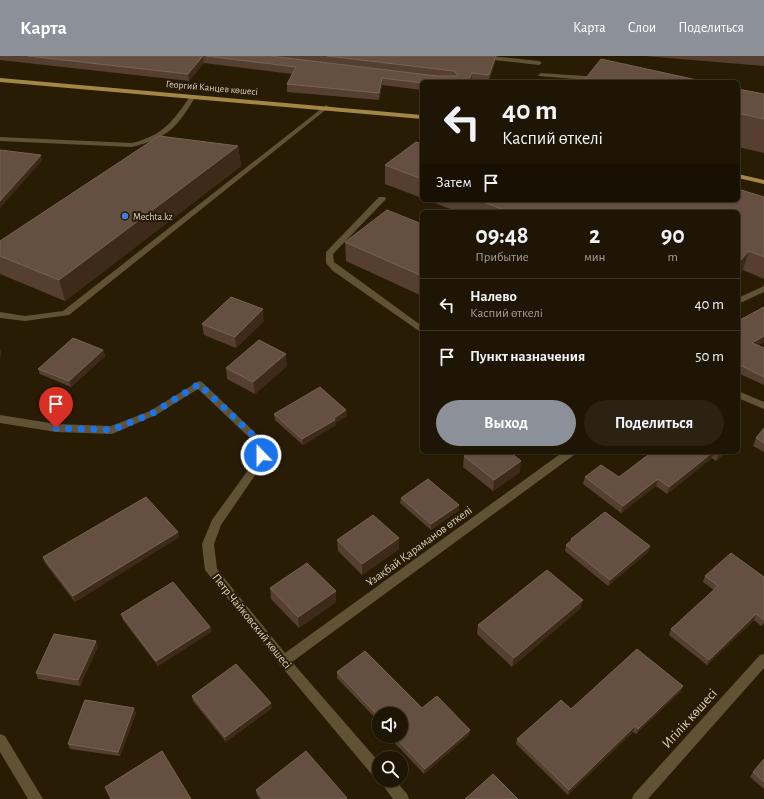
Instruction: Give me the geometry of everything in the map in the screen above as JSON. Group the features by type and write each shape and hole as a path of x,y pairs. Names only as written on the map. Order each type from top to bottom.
{"main road":[{"name":"Георгий Канцев көшесі","path":"0,80 420,117"},
{"path":"740,176 764,182"}],"street":[{"path":"475,56 538,60 542,80"},
{"path":"541,75 607,80"},
{"path":"0,138 132,145 147,142 160,137 170,130 194,96"},
{"path":"0,315 6,317 35,319 66,313 326,108"},
{"path":"382,199 329,254 330,263 420,329"},
{"path":"740,300 764,288"},
{"name":"Петр Чайковский көшесі","path":"0,419 56,428 112,430 153,413 199,384 259,441 261,455 255,468 216,523 208,544 211,570 284,661 372,764"},
{"path":"740,395 764,406"},
{"name":"Ұзақбай Қараманов өткелі","path":"284,661 567,454"},
{"name":"Игілік көшесі","path":"638,799 764,659"},
{"path":"0,740 36,799"},
{"path":"392,787 402,799"}],"building":[{"path":"28,56 203,56 188,74"},
{"path":"206,56 270,56 437,76 456,76 458,75 454,71 327,56 496,56 489,75 472,73 469,80 420,80 420,83 382,78 379,93 287,84 296,67"},
{"path":"601,59 697,80 590,80 585,79"},
{"path":"740,89 764,94 764,119 740,113"},
{"path":"159,136 238,146 59,280 0,256 0,241"},
{"path":"416,142 420,143 420,178 385,165"},
{"path":"0,150 41,155 0,201"},
{"path":"740,190 764,197 764,257 749,251 740,261 740,210 505,210 483,202 740,202"},
{"path":"387,210 420,223 420,275 345,242"},
{"path":"231,297 263,309 235,337 202,324"},
{"path":"764,307 764,336 752,343 764,348 764,377 740,365 740,320"},
{"path":"73,338 103,350 69,381 38,369"},
{"path":"259,340 286,354 253,382 226,368"},
{"path":"320,387 346,410 334,418 335,420 302,439 274,414"},
{"path":"764,428 764,443 756,438"},
{"path":"467,454 512,454 521,461 494,480 464,456"},
{"path":"649,454 710,454 669,487 658,479 623,506 585,477 601,465 619,477"},
{"path":"428,479 459,505 431,524 401,498"},
{"path":"146,497 178,532 73,596 43,557"},
{"path":"605,512 650,546 610,580 566,545 572,540 571,539"},
{"path":"373,515 399,538 362,564 337,540"},
{"path":"731,553 764,577 764,620 756,614 709,660 671,629 718,586 705,576"},
{"path":"307,563 336,591 298,617 270,588"},
{"path":"547,570 583,600 514,658 478,625"},
{"path":"173,582 210,627 156,661 121,614"},
{"path":"54,634 96,641 78,680 36,673"},
{"path":"637,649 683,686 638,729 635,726 569,790 517,739 561,700 571,709"},
{"path":"365,651 422,708 437,696 470,730 425,769 401,743 408,743 408,707 372,707 372,710 337,672"},
{"path":"236,664 271,703 225,737 192,696"},
{"path":"85,700 134,708 118,752 68,744"},
{"path":"162,751 191,799 111,799 105,787"},
{"path":"306,751 347,798 263,799 256,790"},
{"path":"764,759 764,782 753,772"},
{"path":"493,774 518,799 465,799"}],"place":[{"name":"Mechta.kz","path":"125,216"}],"route":[{"path":"56,428 112,430 153,413 199,384 259,441 261,455"}]}
